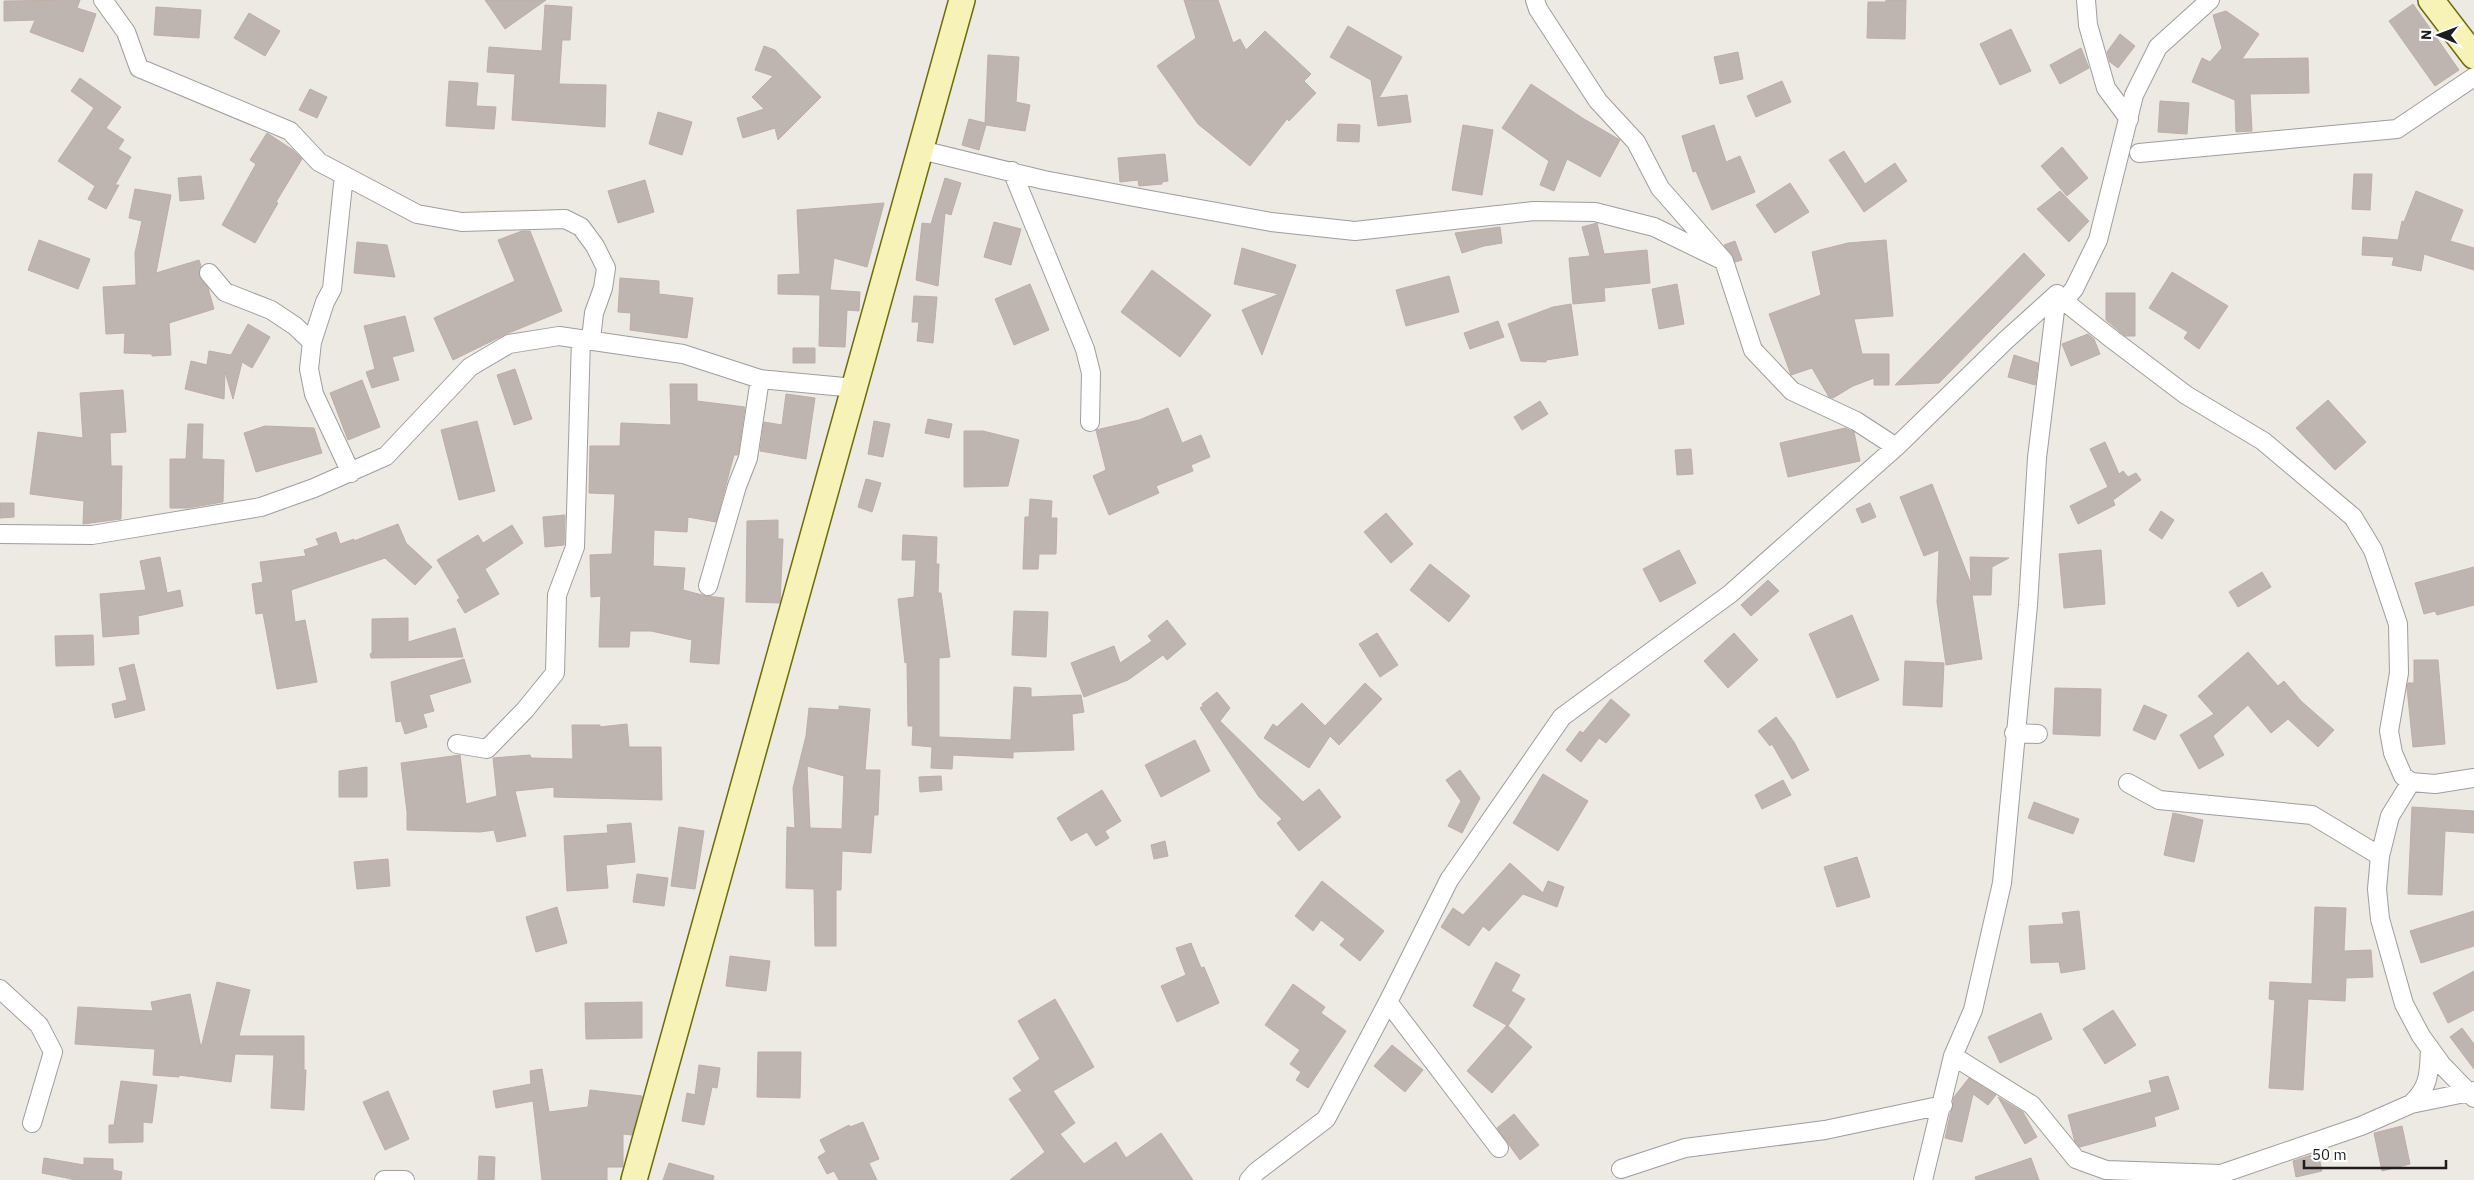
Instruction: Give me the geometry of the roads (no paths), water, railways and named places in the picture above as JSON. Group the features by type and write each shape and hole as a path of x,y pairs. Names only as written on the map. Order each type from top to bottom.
{"main road":[{"path":"634,1180 962,0"},
{"path":"2431,0 2474,56"}],"street":[{"path":"103,0 126,32 140,68 290,131 319,162 417,214 462,222 565,219 581,227 595,246 606,268 603,288 586,339 575,547 557,595 555,673 525,710 487,749 457,744"},
{"path":"1535,0 1538,9 1598,101 1636,142 1660,188 1724,261 1753,350 1792,391 1856,421 1896,447"},
{"path":"2086,0 2088,25 2106,88 2129,120"},
{"path":"1249,1180 1256,1172 1326,1119 1388,1002 1449,880 1562,717 1730,594 1896,447 2006,340 2074,289 2098,240 2134,95 2158,47 2210,0"},
{"path":"2139,153 2398,129 2474,77"},
{"path":"921,150 1044,180 1271,222 1355,231 1534,211 1595,212 1654,227 1724,261"},
{"path":"1012,171 1085,349 1091,373 1090,422"},
{"path":"344,175 332,289 325,302 312,342 309,369 314,394 351,473"},
{"path":"208,272 225,292 271,310 295,326 312,342"},
{"path":"1923,1180 1943,1105 1953,1056 1974,1010 2002,884 2014,733 2028,606 2037,458 2061,297"},
{"path":"2061,297 2108,336 2186,394 2263,441 2353,517 2373,550 2398,624 2399,673 2388,731 2392,753 2404,776 2411,782 2435,784 2474,778"},
{"path":"0,534 92,535 261,507 351,473 386,456 470,367 509,344 559,336 586,339 683,354 760,379 855,388"},
{"path":"708,586 737,486 748,458 760,379"},
{"path":"2014,733 2038,734"},
{"path":"2411,782 2390,816 2380,856 2377,889 2380,919 2404,1004 2430,1048 2442,1064 2473,1094"},
{"path":"2128,783 2159,800 2312,815 2380,856"},
{"path":"0,989 38,1025 53,1052 32,1123"},
{"path":"1388,1002 1499,1148"},
{"path":"2411,1104 2423,1093 2429,1070 2430,1048"},
{"path":"1953,1056 2032,1105 2076,1159 2106,1170 2221,1174 2351,1130 2411,1104 2473,1094"},
{"path":"1621,1168 1685,1148 1825,1130 1943,1105"},
{"path":"384,1180 405,1180"}]}
